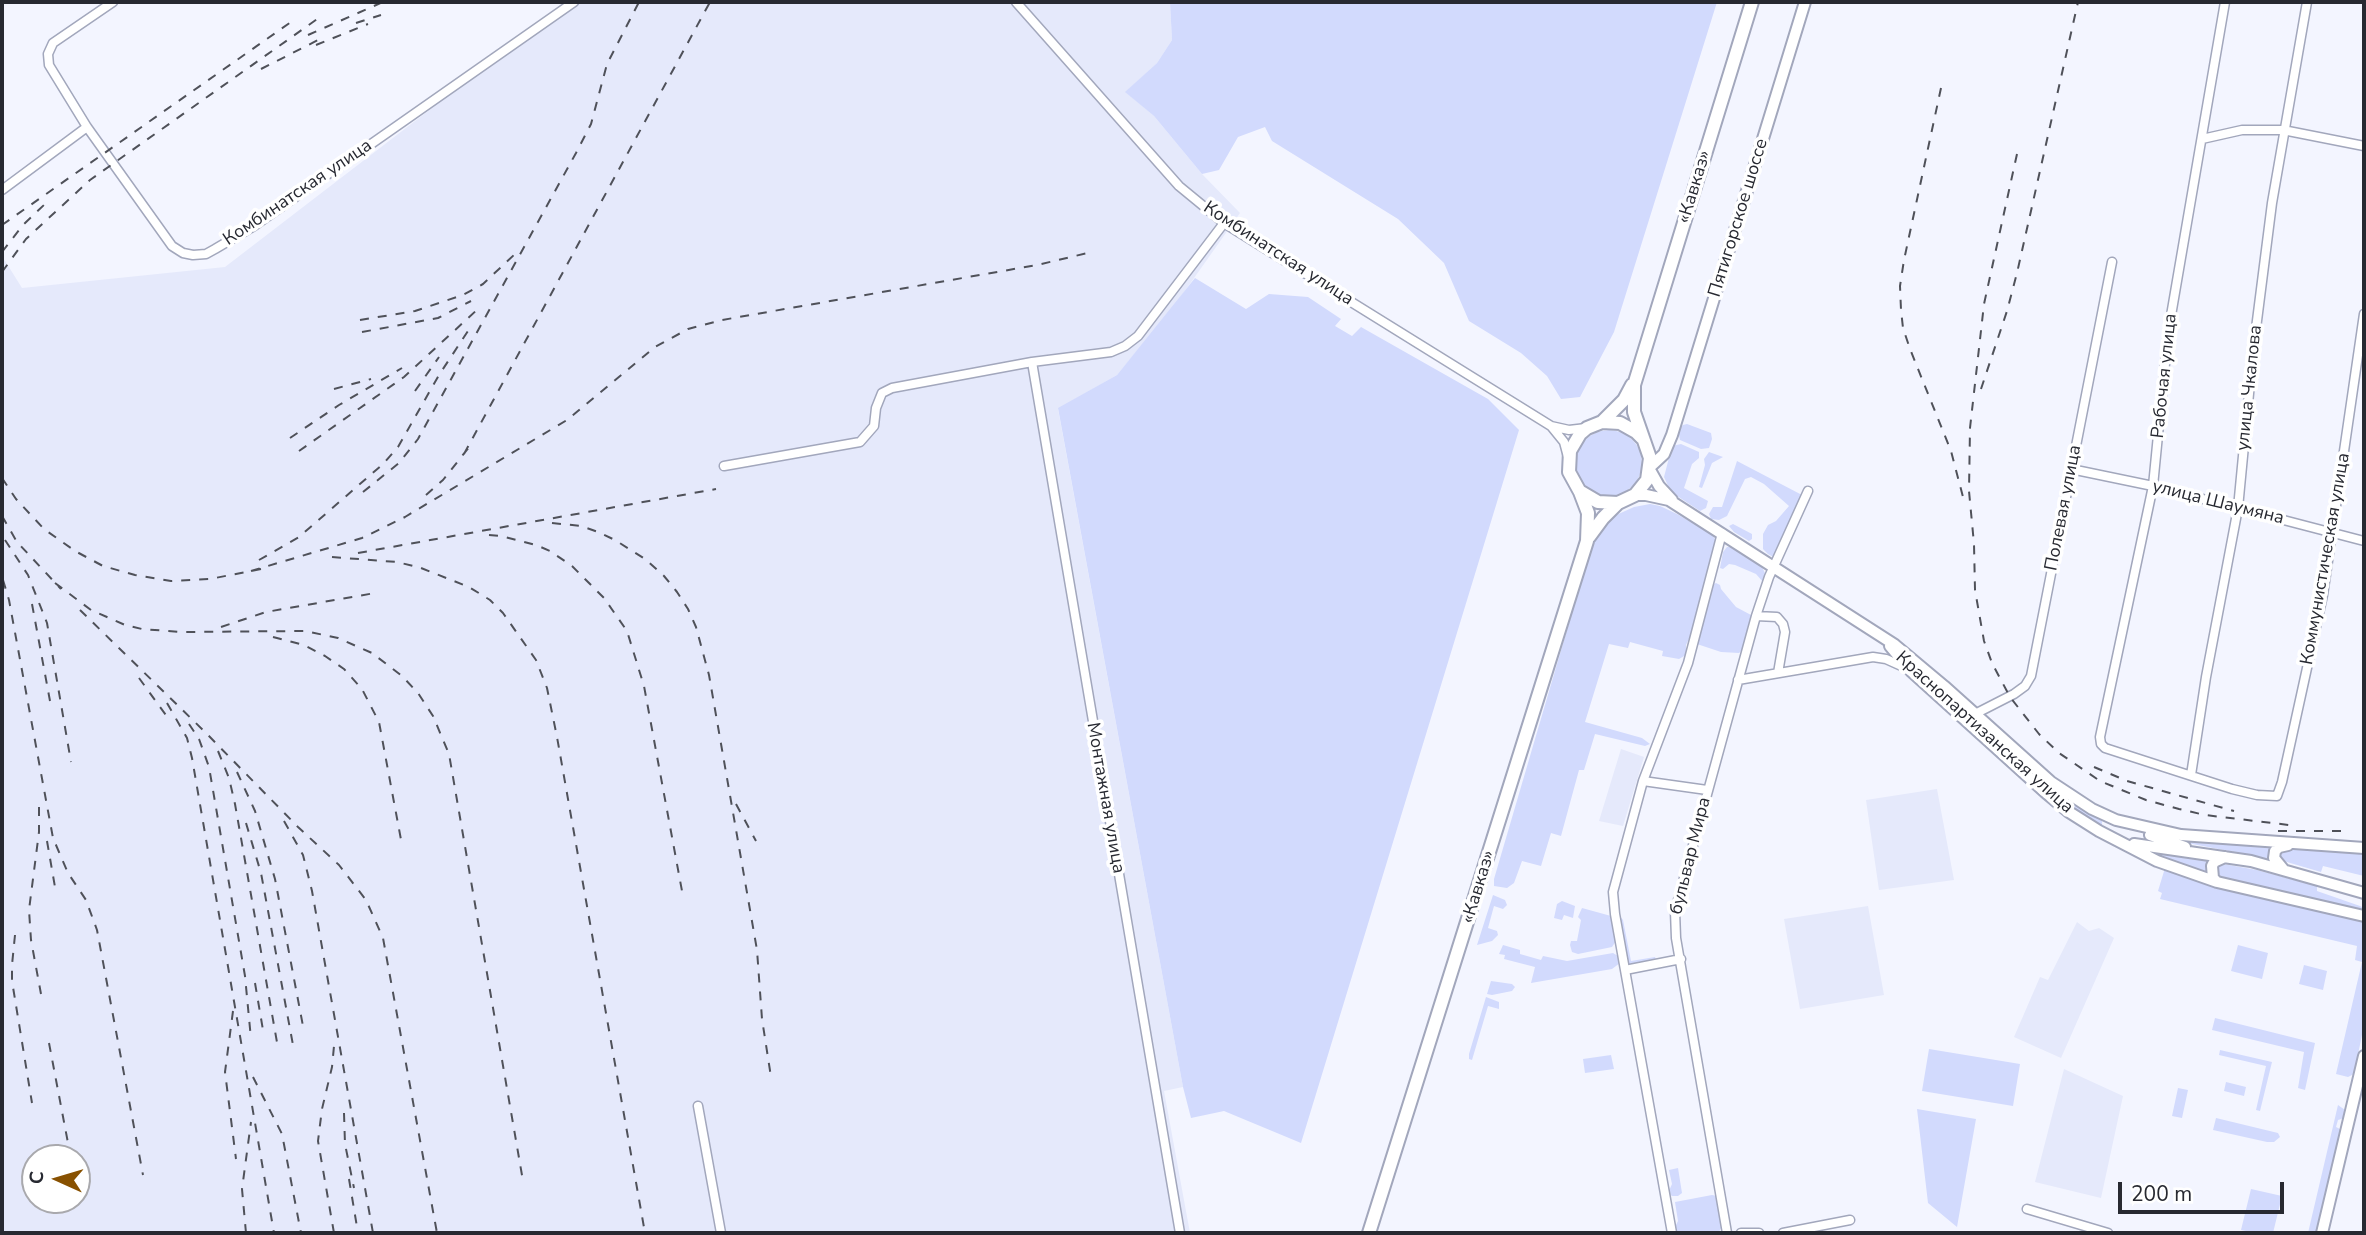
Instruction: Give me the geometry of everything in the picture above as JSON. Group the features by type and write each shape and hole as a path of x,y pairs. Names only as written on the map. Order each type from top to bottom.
{"highway":[{"name":"«Кавказ»","path":"1587,541 1603,518 1619,503 1634,495 1647,480 1650,469 1648,450 1633,412 1632,398 1752,2"},
{"name":"«Кавказ»","path":"1587,428 1602,422 1624,400 1638,372"},
{"path":"1602,422 1629,426 1644,440"},
{"path":"1568,461 1574,442 1587,428"},
{"name":"«Кавказ»","path":"1369,1233 1587,541 1588,513 1569,472 1568,461"},
{"path":"1580,492 1598,502 1619,503"}],"main road":[{"name":"Пятигорское шоссе","path":"1650,469 1664,454 1672,435 1805,2"},
{"path":"1644,440 1653,446 1661,446 1672,435"},
{"name":"Краснопартизанская улица","path":"1650,469 1659,486 1679,506"},
{"name":"Краснопартизанская улица","path":"1634,495 1658,496 1679,506 1908,654 2069,812 2112,838 2157,861 2217,882 2364,916"},
{"name":"Краснопартизанская улица","path":"1884,638 1911,670 2064,792 2116,820 2181,835 2364,848"},
{"path":"2116,820 2138,831 2203,853"},
{"path":"2112,838 2162,849 2225,857 2364,892"},
{"path":"2284,870 2274,858 2275,851 2291,844"},
{"path":"2217,882 2213,878 2212,866 2214,862 2225,857"},
{"path":"2322,1233 2364,1056"}],"street":[{"name":"Комбинатская улица","path":"113,2 53,43 48,54 48,65 87,127 172,246 183,253 206,254 254,226 574,2"},
{"name":"Комбинатская улица","path":"1016,2 1179,186 1224,223 1551,426 1569,430 1587,428"},
{"name":"Рабочая улица","path":"2191,775 2105,748 2100,737 2153,486 2168,333 2225,2"},
{"name":"улица Чкалова","path":"2191,775 2206,677 2238,508 2253,352 2283,130 2307,2"},
{"path":"2,190 87,127"},
{"path":"2202,139 2242,130 2283,130 2364,146"},
{"path":"724,466 860,442 874,426 876,408 882,394 892,388 1032,362 1111,352 1125,346 1138,337 1224,223"},
{"name":"Полевая улица","path":"1970,717 2014,694 2031,676 2112,262"},
{"name":"Коммунистическая улица","path":"2191,775 2232,789 2277,796 2300,701 2307,658 2315,636 2333,533 2364,314"},
{"name":"Монтажная улица","path":"1032,362 1180,1233"},
{"path":"1551,426 1564,442 1568,461"},
{"name":"улица Шаумяна","path":"2071,469 2153,486 2364,541"},
{"name":"бульвар Мира","path":"1727,1233 1675,931 1675,911 1756,616 1774,566 1808,491"},
{"path":"1672,1233 1613,892 1643,781 1688,663 1722,533"},
{"path":"1756,616 1777,617 1783,624 1786,632 1778,673"},
{"path":"1738,680 1873,657 1911,670"},
{"path":"1643,781 1707,790"},
{"path":"2112,838 2116,820"},
{"path":"1625,970 1681,959"},
{"path":"698,1106 721,1233"},
{"path":"2027,1209 2108,1233"},
{"path":"1783,1233 1850,1220"},
{"path":"1741,1233 1759,1232"}],"shaded area":[{"path":"570,2 1170,2 1172,40 1157,63 1126,92 1154,116 1202,174 1240,213 1175,305 1117,375 1058,409 1183,1087 1164,1091 1190,1233 2,1233 2,256 22,288 225,267"},
{"path":"1170,2 1717,2 1614,332 1580,397 1561,399 1547,376 1521,353 1469,321 1444,263 1398,219 1272,141 1265,127 1238,137 1219,170 1202,174 1154,116 1125,92 1157,63 1172,40"},
{"path":"1195,278 1246,309 1269,294 1308,297 1341,319 1335,326 1352,336 1361,327 1488,399 1519,430 1301,1143 1224,1111 1191,1118 1183,1087 1058,408 1117,375"},
{"path":"1687,424 1711,433 1709,448 1701,449 1680,440 1678,430"},
{"path":"1603,430 1615,430 1627,435 1637,445 1642,463 1640,476 1627,491 1615,496 1603,496 1591,491 1581,481 1576,469 1576,457 1581,445 1591,435"},
{"path":"1681,444 1699,452 1699,458 1692,464 1684,488 1708,501 1706,508 1700,511 1671,492 1664,477 1672,446"},
{"path":"1709,452 1723,457 1712,463 1702,488 1699,487 1704,459"},
{"path":"1737,461 1802,495 1773,557 1763,549 1763,534 1768,525 1776,521 1789,506 1764,484 1751,477 1745,479 1727,516 1719,520 1711,519 1709,514 1713,507 1722,507"},
{"path":"1650,504 1677,514 1712,534 1716,541 1693,630 1686,645 1686,655 1679,659 1662,656 1663,651 1630,642 1628,648 1609,644 1585,722 1642,738 1650,744 1645,746 1595,734 1584,770 1579,770 1561,836 1551,833 1541,866 1522,861 1514,883 1507,888 1494,886 1591,548 1598,533 1614,516 1634,507"},
{"path":"1733,524 1752,534 1752,539 1749,541 1734,532 1729,526"},
{"path":"1727,547 1732,547 1762,567 1765,573 1763,582 1756,574 1735,565 1729,564 1723,569 1720,568 1723,552"},
{"path":"1716,583 1736,607 1751,615 1739,653 1721,652 1697,644 1712,585"},
{"path":"1976,719 2063,796 2102,821 2102,827 2071,809 1973,722"},
{"path":"1621,749 1644,757 1623,826 1599,821"},
{"path":"1937,789 1954,880 1879,890 1866,800"},
{"path":"2158,833 2275,844 2270,859 2182,842"},
{"path":"2283,849 2364,852 2364,876 2323,866 2321,872 2280,860 2277,853"},
{"path":"2148,851 2211,861 2210,876 2196,873"},
{"path":"2218,863 2317,886 2317,891 2360,906 2364,911 2223,877 2215,873"},
{"path":"2165,868 2364,920 2364,1025 2354,1074 2348,1077 2336,1074 2362,962 2355,960 2357,946 2160,899 2162,893 2158,891"},
{"path":"1493,895 1505,900 1507,905 1503,909 1494,906 1488,928 1497,931 1498,935 1492,941 1477,945"},
{"path":"1562,901 1575,906 1573,918 1564,915 1562,920 1554,918 1557,904"},
{"path":"1868,906 1884,995 1800,1009 1784,919"},
{"path":"1582,908 1611,916 1616,941 1612,947 1578,954 1572,952 1570,945 1571,941 1577,941 1581,920 1578,917"},
{"path":"1619,915 1623,920 1631,961 1655,957 1656,960 1630,966"},
{"path":"2077,922 2089,931 2099,928 2114,938 2061,1058 2014,1037 2040,977 2048,980"},
{"path":"1503,945 1520,950 1520,954 1541,960 1543,956 1567,961 1613,953 1618,956 1620,963 1612,969 1531,983 1535,967 1504,959 1505,955 1499,954"},
{"path":"2238,945 2268,953 2262,979 2231,971"},
{"path":"2304,965 2327,971 2323,990 2299,984"},
{"path":"1491,981 1512,984 1515,987 1512,991 1487,994"},
{"path":"1486,997 1499,1002 1499,1009 1488,1006 1472,1060 1469,1059 1469,1054"},
{"path":"2215,1018 2315,1043 2305,1090 2298,1088 2304,1052 2212,1030"},
{"path":"1929,1049 2020,1064 2013,1106 1922,1091"},
{"path":"2220,1050 2272,1062 2260,1111 2256,1110 2266,1066 2219,1055"},
{"path":"1611,1055 1614,1069 1585,1073 1583,1059"},
{"path":"2064,1069 2123,1096 2101,1198 2035,1182"},
{"path":"2226,1082 2246,1087 2244,1096 2224,1091"},
{"path":"2178,1088 2188,1090 2182,1118 2172,1116"},
{"path":"2338,1105 2346,1114 2338,1120 2336,1127 2342,1130 2316,1233 2308,1233"},
{"path":"1917,1109 1976,1119 1957,1227 1928,1203"},
{"path":"2216,1118 2278,1133 2280,1137 2274,1142 2267,1142 2213,1130"},
{"path":"1678,1168 1682,1193 1672,1196 1668,1193 1672,1184 1669,1170"},
{"path":"2251,1189 2282,1196 2273,1233 2241,1230"},
{"path":"1717,1196 1722,1226 1719,1232 1676,1233 1678,1221 1675,1202"}],"railway":[{"path":"308,35 383,2"},
{"path":"363,492 399,463 418,439 591,124 607,64 639,2"},
{"path":"464,454 710,2"},
{"path":"1981,389 2017,273 2078,2"},
{"path":"356,23 381,15"},
{"path":"2,272 26,239 90,180 320,17"},
{"path":"2,225 291,22"},
{"path":"316,45 368,24"},
{"path":"261,69 324,37"},
{"path":"1941,88 1904,260 1900,286 1901,310 1903,328 1951,451 1963,497"},
{"path":"2017,154 1984,304 1970,428 1969,491 1975,590 1984,641 1992,663 2010,697 2039,734 2059,753 2100,781 2146,800 2179,809 2205,815 2289,825"},
{"path":"2,252 23,225 45,204"},
{"path":"251,571 362,538 405,517 567,420 655,347 688,329 722,320 1037,265 1092,252"},
{"path":"360,320 415,311 463,295 483,284 515,254"},
{"path":"362,332 438,318 471,301"},
{"path":"299,451 404,377 479,308"},
{"path":"259,560 299,537 383,464 398,447 468,331"},
{"path":"415,391 439,357"},
{"path":"290,438 402,368"},
{"path":"334,389 371,379"},
{"path":"426,495 443,480 470,446"},
{"path":"2,478 16,499 44,529 75,551 103,566 171,581 210,579 261,569"},
{"path":"358,553 716,489"},
{"path":"2,516 17,542 61,589"},
{"path":"552,523 581,526 598,532 645,559 677,592 696,627 709,675 757,950 762,1019 771,1077"},
{"path":"489,535 536,545 572,566 604,598 627,631 644,686 682,891"},
{"path":"5,540 28,575 47,623 71,762"},
{"path":"332,557 397,562 421,568 469,587 490,600 503,613 536,660 547,688 557,737 645,1233"},
{"path":"3,580 53,838 68,873 86,900 97,930 143,1175"},
{"path":"55,583 91,610 125,625 142,629 180,632 305,631 338,638 372,653 402,676 418,693 433,716 449,754 523,1181"},
{"path":"221,627 266,612 375,593"},
{"path":"32,604 50,701"},
{"path":"80,610 339,865 366,900 383,938 437,1233"},
{"path":"273,637 304,645 325,656 344,669 362,689 379,722 402,845"},
{"path":"139,678 168,718"},
{"path":"167,703 187,738 192,758 274,1233"},
{"path":"189,724 199,739 209,767 245,976 251,1039"},
{"path":"218,751 229,778 235,804 278,1048"},
{"path":"2094,767 2127,781 2234,811"},
{"path":"237,772 255,811 275,879 303,1026"},
{"path":"736,804 756,841"},
{"path":"39,807 39,832 29,910 31,940 41,994"},
{"path":"284,821 303,855 312,891 373,1233"},
{"path":"246,823 261,873 293,1045"},
{"path":"2278,831 2344,831"},
{"path":"47,841 55,887"},
{"path":"15,935 12,981 32,1103"},
{"path":"255,983 264,1036"},
{"path":"233,1011 225,1072 236,1159"},
{"path":"49,1043 68,1143"},
{"path":"334,1046 318,1141 334,1233"},
{"path":"253,1077 282,1134 301,1233"},
{"path":"344,1113 345,1144 354,1188"},
{"path":"246,1233 242,1189 251,1122"},
{"path":"349,1179 358,1233"}]}
